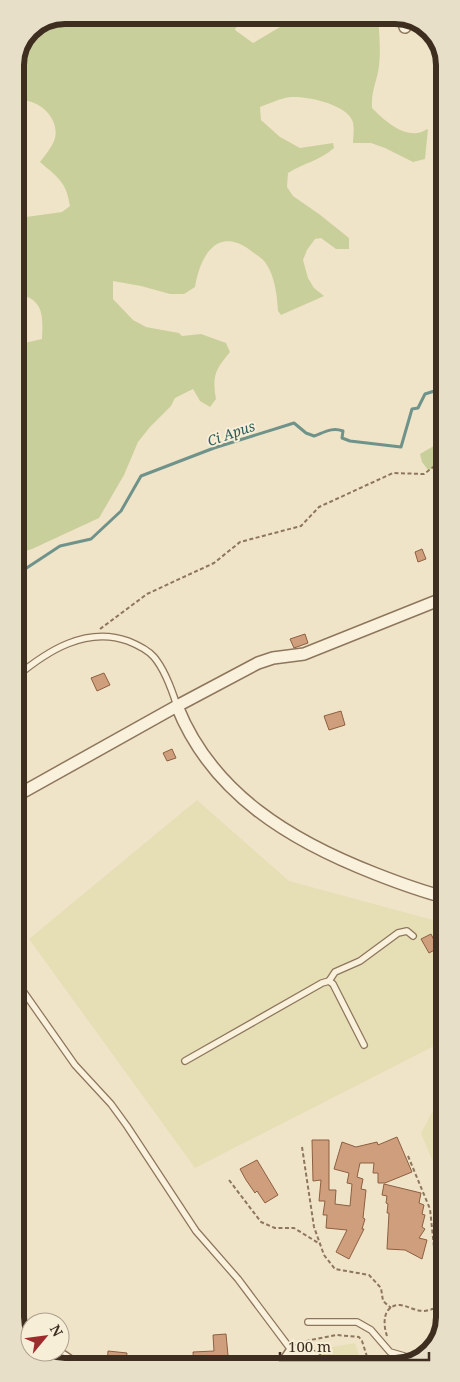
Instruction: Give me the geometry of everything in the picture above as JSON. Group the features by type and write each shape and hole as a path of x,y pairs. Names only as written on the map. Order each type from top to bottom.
{"street":[{"path":"24,792 258,663 273,658 304,654 436,601"},
{"path":"178,706 191,736 209,763 234,792 273,822 305,842 363,869 436,895"},
{"path":"287,1358 292,1351 304,1352 316,1358"}],"lane":[{"path":"24,670 38,659 64,644 89,637 119,638 142,647 154,657 178,706"},
{"path":"185,1060 322,982 329,981 335,972 360,961 398,933 407,931 413,936"},
{"path":"329,981 333,984 364,1045"},
{"path":"24,992 75,1065 111,1104 127,1126 196,1231 238,1279 292,1351"},
{"path":"308,1322 357,1322 372,1330 390,1352 406,1357"}],"path":[{"path":"89,637 147,594 214,563 240,542 301,526 319,507 393,473 424,474 436,465"},
{"path":"302,1147 314,1227 324,1255 335,1269 369,1275 382,1288 383,1301 391,1308"},
{"path":"408,1156 430,1210 436,1266"},
{"path":"229,1180 261,1222 275,1228 294,1228 320,1244"},
{"path":"390,1352 384,1322 385,1314 391,1308 400,1305 425,1311 436,1307"},
{"path":"292,1351 310,1340 337,1335 351,1336 359,1337 367,1358"}],"shaded area":[{"path":"197,800 289,881 436,921 436,1045 195,1168 29,939"},
{"path":"436,1106 436,1169 421,1133"},
{"path":"355,1343 360,1358 297,1358 300,1353"}],"green space":[{"path":"238,24 235,30 253,43 285,24 379,24 380,60 372,96 372,108 398,129 417,133 428,129 425,159 413,162 371,143 353,143 354,128 352,120 348,114 332,105 312,99 292,97 260,107 261,120 280,137 300,148 333,143 334,148 328,152 288,173 287,187 293,196 349,238 349,249 336,249 321,238 315,239 303,260 308,278 314,288 324,296 281,315 278,311 276,292 268,267 265,262 250,250 238,243 228,241 219,243 212,248 201,265 195,287 184,294 170,294 113,281 113,299 133,320 146,327 179,333 182,336 201,334 226,343 230,352 216,374 214,384 216,399 210,407 200,401 193,389 175,398 171,406 138,442 124,475 99,518 24,552 24,343 42,339 42,315 37,304 32,299 24,296 24,219 26,217 62,212 70,206 63,185 40,162 54,141 56,130 54,123 45,110 24,100 24,65 27,49 42,31 57,25"},
{"path":"436,445 436,468 428,470 422,462 420,454"}],"building":[{"path":"422,549 426,559 418,562 415,552"},
{"path":"305,634 308,643 294,648 290,639"},
{"path":"104,673 110,685 97,691 91,678"},
{"path":"341,711 345,725 329,730 324,716"},
{"path":"172,749 176,758 167,761 163,753"},
{"path":"431,934 436,944 436,949 429,953 421,939"},
{"path":"397,1137 412,1172 385,1183 378,1183 378,1173 373,1173 374,1163 360,1163 357,1177 363,1179 361,1189 366,1190 363,1218 365,1219 362,1229 364,1229 349,1259 336,1252 347,1230 326,1228 327,1215 323,1215 325,1201 319,1201 321,1180 313,1181 312,1140 329,1140 329,1190 336,1190 335,1204 350,1206 352,1184 347,1183 349,1173 334,1169 342,1142 356,1147 377,1142 378,1145"},
{"path":"257,1160 278,1195 265,1203 257,1191 255,1193 240,1169"},
{"path":"384,1184 421,1193 419,1203 424,1205 422,1214 425,1215 422,1227 425,1229 419,1238 427,1240 422,1259 405,1250 387,1249 389,1213 387,1213 387,1196 382,1195"},
{"path":"226,1334 228,1358 193,1358 193,1352 214,1351 213,1335"},
{"path":"108,1351 127,1353 126,1358 108,1358"}],"waterway":[{"name":"Ci Apus","path":"24,570 60,546 91,539 121,511 141,476 214,448 294,423 306,433 314,436 328,431 339,430 343,431 342,438 350,441 401,447 412,409 418,408 425,394 436,391"}]}
